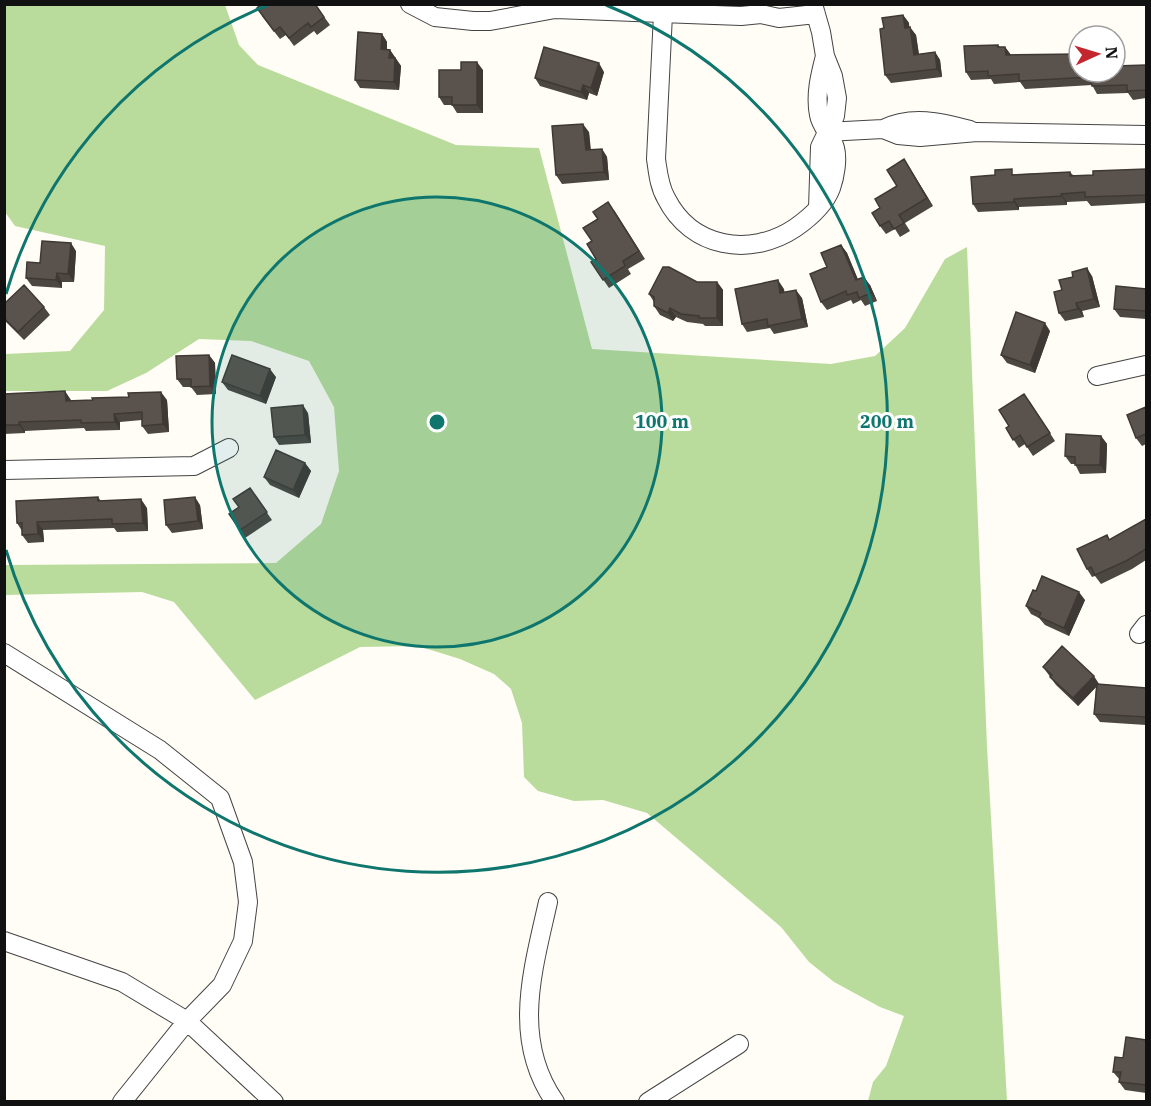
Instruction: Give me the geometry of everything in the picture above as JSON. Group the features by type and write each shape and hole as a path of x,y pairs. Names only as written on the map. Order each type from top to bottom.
{"street":[{"path":"410,4 435,17 473,21 490,21 555,9 741,16 761,14 778,18 814,9 837,98 835,116 826,132"},
{"path":"761,14 781,4"},
{"path":"663,14 656,159 658,177 665,197 674,212 691,229 712,241 745,246 760,244 787,233 804,222 818,208 831,189 836,164 835,147 826,132"},
{"path":"826,132 883,129 898,135 920,137 977,132 1146,135"},
{"path":"1097,376 1146,365"},
{"path":"4,470 194,466 229,448"},
{"path":"4,653 160,750 220,798 243,862 248,902 243,941 222,985 187,1021 122,1101"},
{"path":"548,902 534,964 527,1016 532,1050 548,1091 555,1101"},
{"path":"4,941 122,982 187,1021 274,1101"},
{"path":"648,1101 739,1044"}],"green space":[{"path":"4,5 225,5 239,45 258,65 456,145 539,148 592,349 831,364 875,356 905,328 945,259 967,247 987,747 1007,1101 868,1101 873,1082 886,1066 904,1016 880,1007 834,982 809,962 781,927 647,813 603,800 574,801 538,791 524,777 522,723 511,689 494,674 460,659 418,646 360,647 255,700 174,602 142,592 5,595 5,565 276,563 321,524 339,471 334,407 309,361 251,341 199,339 146,373 107,391 5,391 5,354 70,351 104,310 105,246 15,226 5,212"}],"building":[{"path":"261,4 315,4 324,17 311,27 308,23 289,38 280,27 274,31 257,8"},
{"path":"903,15 905,28 910,27 914,55 935,52 937,69 885,75 880,29 884,28 882,18"},
{"path":"358,32 382,34 381,49 390,50 389,58 395,58 394,82 355,80"},
{"path":"998,45 998,47 1005,47 1006,55 1067,54 1067,78 1019,81 1019,74 988,76 988,71 966,72 964,46"},
{"path":"544,47 599,63 591,88 583,85 581,92 535,78"},
{"path":"461,62 477,62 477,105 452,105 452,97 439,97 439,70 461,70"},
{"path":"1146,65 1146,90 1127,91 1127,85 1092,86 1092,84 1127,84 1127,66"},
{"path":"583,124 586,150 602,149 604,172 556,175 552,126"},
{"path":"904,159 927,198 899,215 904,223 894,229 889,221 880,226 872,213 880,208 875,199 897,186 887,170"},
{"path":"1012,169 1012,175 1070,172 1070,176 1093,175 1093,171 1146,169 1146,195 1085,197 1085,192 1014,199 1014,202 973,204 971,177 995,175 995,170"},
{"path":"608,202 639,251 623,261 625,266 603,280 591,262 596,259 587,244 592,241 583,228 598,219 593,212"},
{"path":"42,241 71,243 68,274 57,273 56,280 26,278 27,262 40,263"},
{"path":"841,245 856,280 864,277 871,293 859,298 857,292 847,295 846,291 821,302 810,274 827,267 821,253"},
{"path":"663,267 669,267 697,282 717,282 717,318 699,318 699,316 681,314 670,308 668,313 654,306 654,297 649,294"},
{"path":"1087,268 1094,299 1076,303 1078,309 1059,313 1054,292 1062,290 1059,280 1073,277 1072,272"},
{"path":"778,280 780,293 796,290 802,319 768,326 767,319 742,324 735,289"},
{"path":"24,285 44,307 18,332 4,318 4,304"},
{"path":"1116,286 1146,289 1146,311 1114,309"},
{"path":"1016,312 1045,323 1030,365 1001,355"},
{"path":"209,355 210,386 191,387 191,379 177,379 176,356"},
{"path":"232,355 270,369 260,396 222,382"},
{"path":"65,391 66,401 129,397 128,393 161,392 163,424 142,426 142,412 114,414 115,422 81,423 81,420 19,422 19,425 4,425 4,394"},
{"path":"1024,394 1050,433 1027,447 1020,435 1013,440 1006,428 1009,426 999,410"},
{"path":"303,405 305,435 274,437 271,408"},
{"path":"1146,407 1146,434 1136,438 1127,415"},
{"path":"1066,434 1101,436 1100,465 1075,465 1075,457 1065,456"},
{"path":"276,450 305,463 293,490 264,477"},
{"path":"250,488 267,512 240,530 229,514 239,507 233,499"},
{"path":"98,497 98,501 141,499 143,523 112,524 112,519 37,522 38,534 22,535 22,523 17,523 16,501"},
{"path":"195,497 198,521 166,525 164,500"},
{"path":"1146,519 1146,549 1095,575 1091,567 1087,569 1077,549 1107,535 1109,540"},
{"path":"1042,576 1079,592 1064,628 1039,617 1041,613 1026,606"},
{"path":"1062,646 1094,676 1073,698 1050,677 1052,675 1043,667"},
{"path":"1097,684 1146,688 1146,717 1094,714"},
{"path":"1126,1037 1146,1040 1146,1085 1119,1082 1121,1072 1113,1072 1115,1057 1123,1058"}]}
